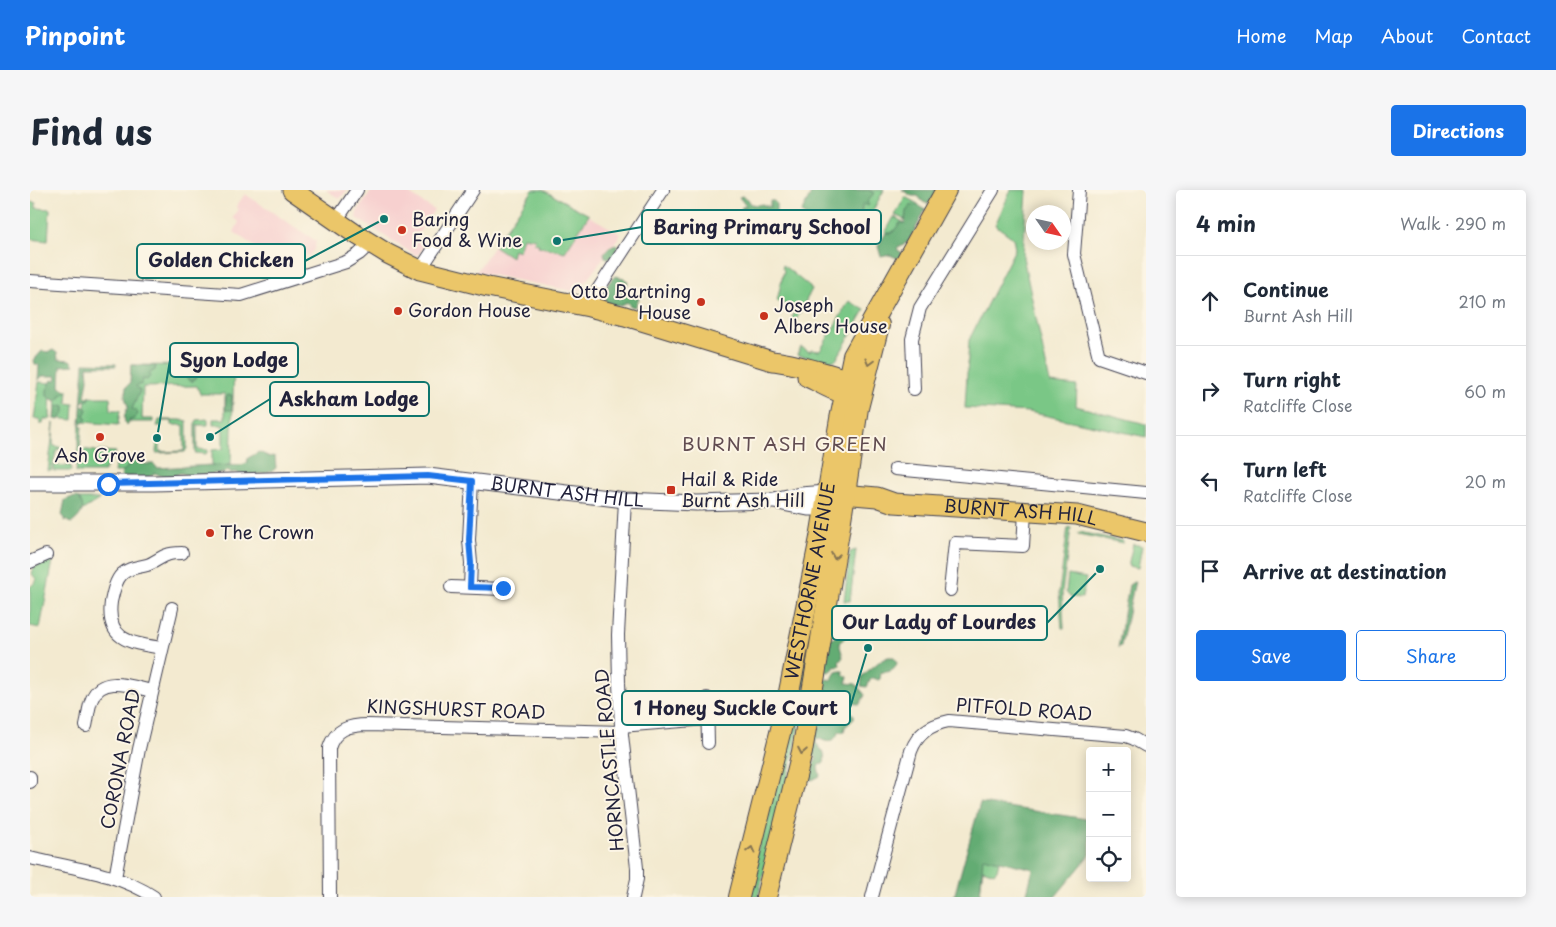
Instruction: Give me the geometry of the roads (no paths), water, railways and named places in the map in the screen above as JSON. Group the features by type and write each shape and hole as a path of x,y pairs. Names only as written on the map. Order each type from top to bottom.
{"highway":[{"path":"854,388 853,356 885,302 946,190"},
{"path":"854,388 885,302"},
{"name":"WESTHORNE AVENUE","path":"739,897 835,501 854,388"},
{"name":"WESTHORNE AVENUE","path":"766,897 802,752 825,614 835,501"}],"main road":[{"path":"292,190 388,254 420,270 488,287 589,306 811,369 854,388"},
{"path":"811,369 839,366 853,356"},
{"path":"779,361 834,391 854,388"},
{"name":"BURNT ASH HILL","path":"835,501 872,507 894,503 1077,515 1146,532"}],"street":[{"path":"336,221 357,190"},
{"path":"420,270 473,190"},
{"path":"589,306 664,190"},
{"path":"914,389 912,339 920,308 993,190"},
{"path":"1079,190 1074,254 1099,357 1146,373"},
{"path":"30,281 245,295 346,262 359,254 370,242"},
{"name":"BURNT ASH HILL","path":"895,469 1146,493"},
{"name":"BURNT ASH HILL","path":"30,483 154,484 428,476 625,500 696,503 774,501 794,496 835,501"},
{"path":"470,587 471,563 469,540 472,481"},
{"name":"HORNCASTLE ROAD","path":"625,500 618,635 621,729 637,868 637,879 633,897"},
{"path":"950,590 955,543 1022,546 1024,512"},
{"path":"162,648 125,639 116,632 111,624 110,617 112,598 118,580 128,570 148,565 168,554 182,553"},
{"path":"30,562 46,555"},
{"path":"451,586 503,588"},
{"name":"CORONA ROAD","path":"115,878 139,749 172,608"},
{"path":"825,614 898,624 911,620"},
{"path":"86,726 92,698 100,688 112,683 152,691"},
{"path":"706,698 708,743"},
{"path":"621,729 707,719"},
{"name":"PITFOLD ROAD","path":"872,897 911,751 924,730 949,721 1126,736 1146,746"},
{"name":"KINGSHURST ROAD","path":"330,897 329,748 333,738 345,727 368,725 621,729"},
{"path":"30,777 30,782"},
{"path":"30,858 131,883 154,897"}],"place":[{"name":"Golden Chicken","path":"384,219"},
{"name":"Baring Food & Wine","path":"402,230"},
{"name":"Baring Primary School","path":"557,241"},
{"name":"Otto Bartning House","path":"701,302"},
{"name":"Gordon House","path":"398,311"},
{"name":"Joseph Albers House","path":"764,316"},
{"name":"Ash Grove","path":"100,437"},
{"name":"Askham Lodge","path":"210,437"},
{"name":"Syon Lodge","path":"157,438"},
{"name":"Hail & Ride Burnt Ash Hill","path":"671,490"},
{"name":"The Crown","path":"210,533"},
{"name":"Our Lady of Lourdes","path":"1100,569"},
{"name":"1 Honey Suckle Court","path":"868,648"}],"district":[{"name":"BURNT ASH GREEN","path":"785,444"}]}
